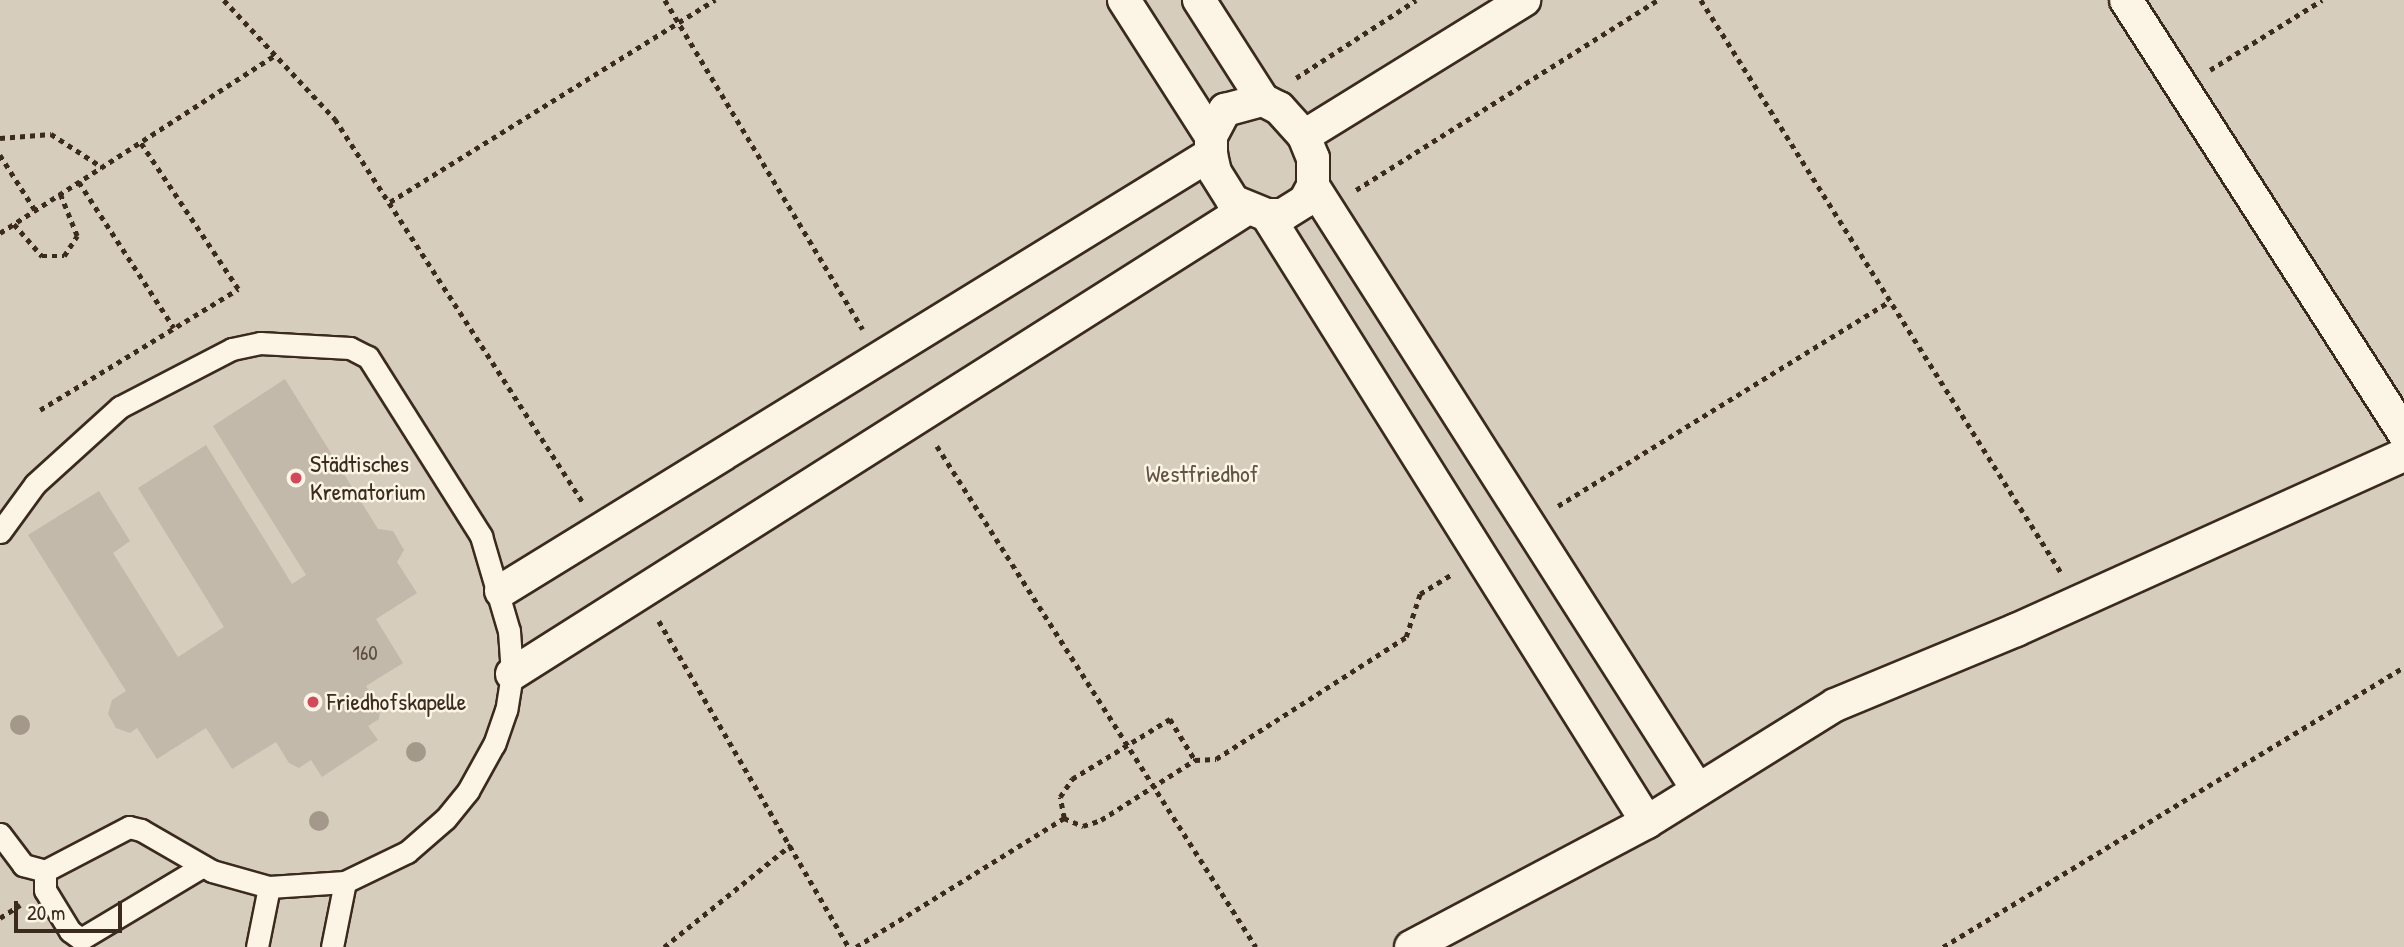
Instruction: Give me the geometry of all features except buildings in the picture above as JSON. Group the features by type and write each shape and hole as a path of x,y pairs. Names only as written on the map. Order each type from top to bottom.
{"street":[{"path":"1124,0 1211,145 1222,186 1233,201 1257,212 1283,215 1305,201 1320,197"},
{"path":"1199,0 1263,100 1279,108 1304,135 1313,158 1320,197 1527,526 1698,790"},
{"path":"1304,135 1524,0"},
{"path":"2126,0 2404,433"},
{"path":"500,591 599,527 880,357 1211,145 1225,110 1263,100"},
{"path":"512,674 918,418 1257,212"},
{"path":"1257,212 1647,822"},
{"path":"1411,947 1647,822 1835,705 2079,601 2404,455"}],"lane":[{"path":"0,532 35,484 120,407 148,389 242,345 341,347 362,353 378,367 481,536 500,591 512,674 494,744 457,806 407,852 345,882 269,887 203,866 142,830 129,827 44,871 23,865 0,834"},
{"path":"44,871 45,890 71,931 82,939 203,866"},
{"path":"332,947 345,882"},
{"path":"257,947 269,887"}],"path":[{"path":"224,0 335,119 599,527"},
{"path":"665,0 880,357"},
{"path":"390,202 715,0"},
{"path":"1263,100 1416,0"},
{"path":"1320,197 1658,0"},
{"path":"1701,0 2079,601"},
{"path":"2182,88 2322,0"},
{"path":"0,233 275,55"},
{"path":"0,138 51,134 102,167"},
{"path":"40,410 238,289 140,142"},
{"path":"0,155 35,210"},
{"path":"79,182 174,328"},
{"path":"14,224 42,256 64,256 78,236 60,194"},
{"path":"1527,526 1890,301"},
{"path":"918,418 1256,947"},
{"path":"642,592 849,947"},
{"path":"1064,818 1083,826 1101,820 1195,760 1216,759 1406,637 1420,594"},
{"path":"1943,947 2404,667"},
{"path":"1064,818 1060,797 1072,779 1170,719 1195,760"},
{"path":"856,947 1064,818"},
{"path":"664,947 791,845"}],"green space":[{"name":"Westfriedhof","path":"0,0 2404,0 2404,947 0,947"}],"place":[{"name":"Städtisches Krematorium","path":"296,478"},
{"name":"Friedhofskapelle","path":"313,702"}]}
